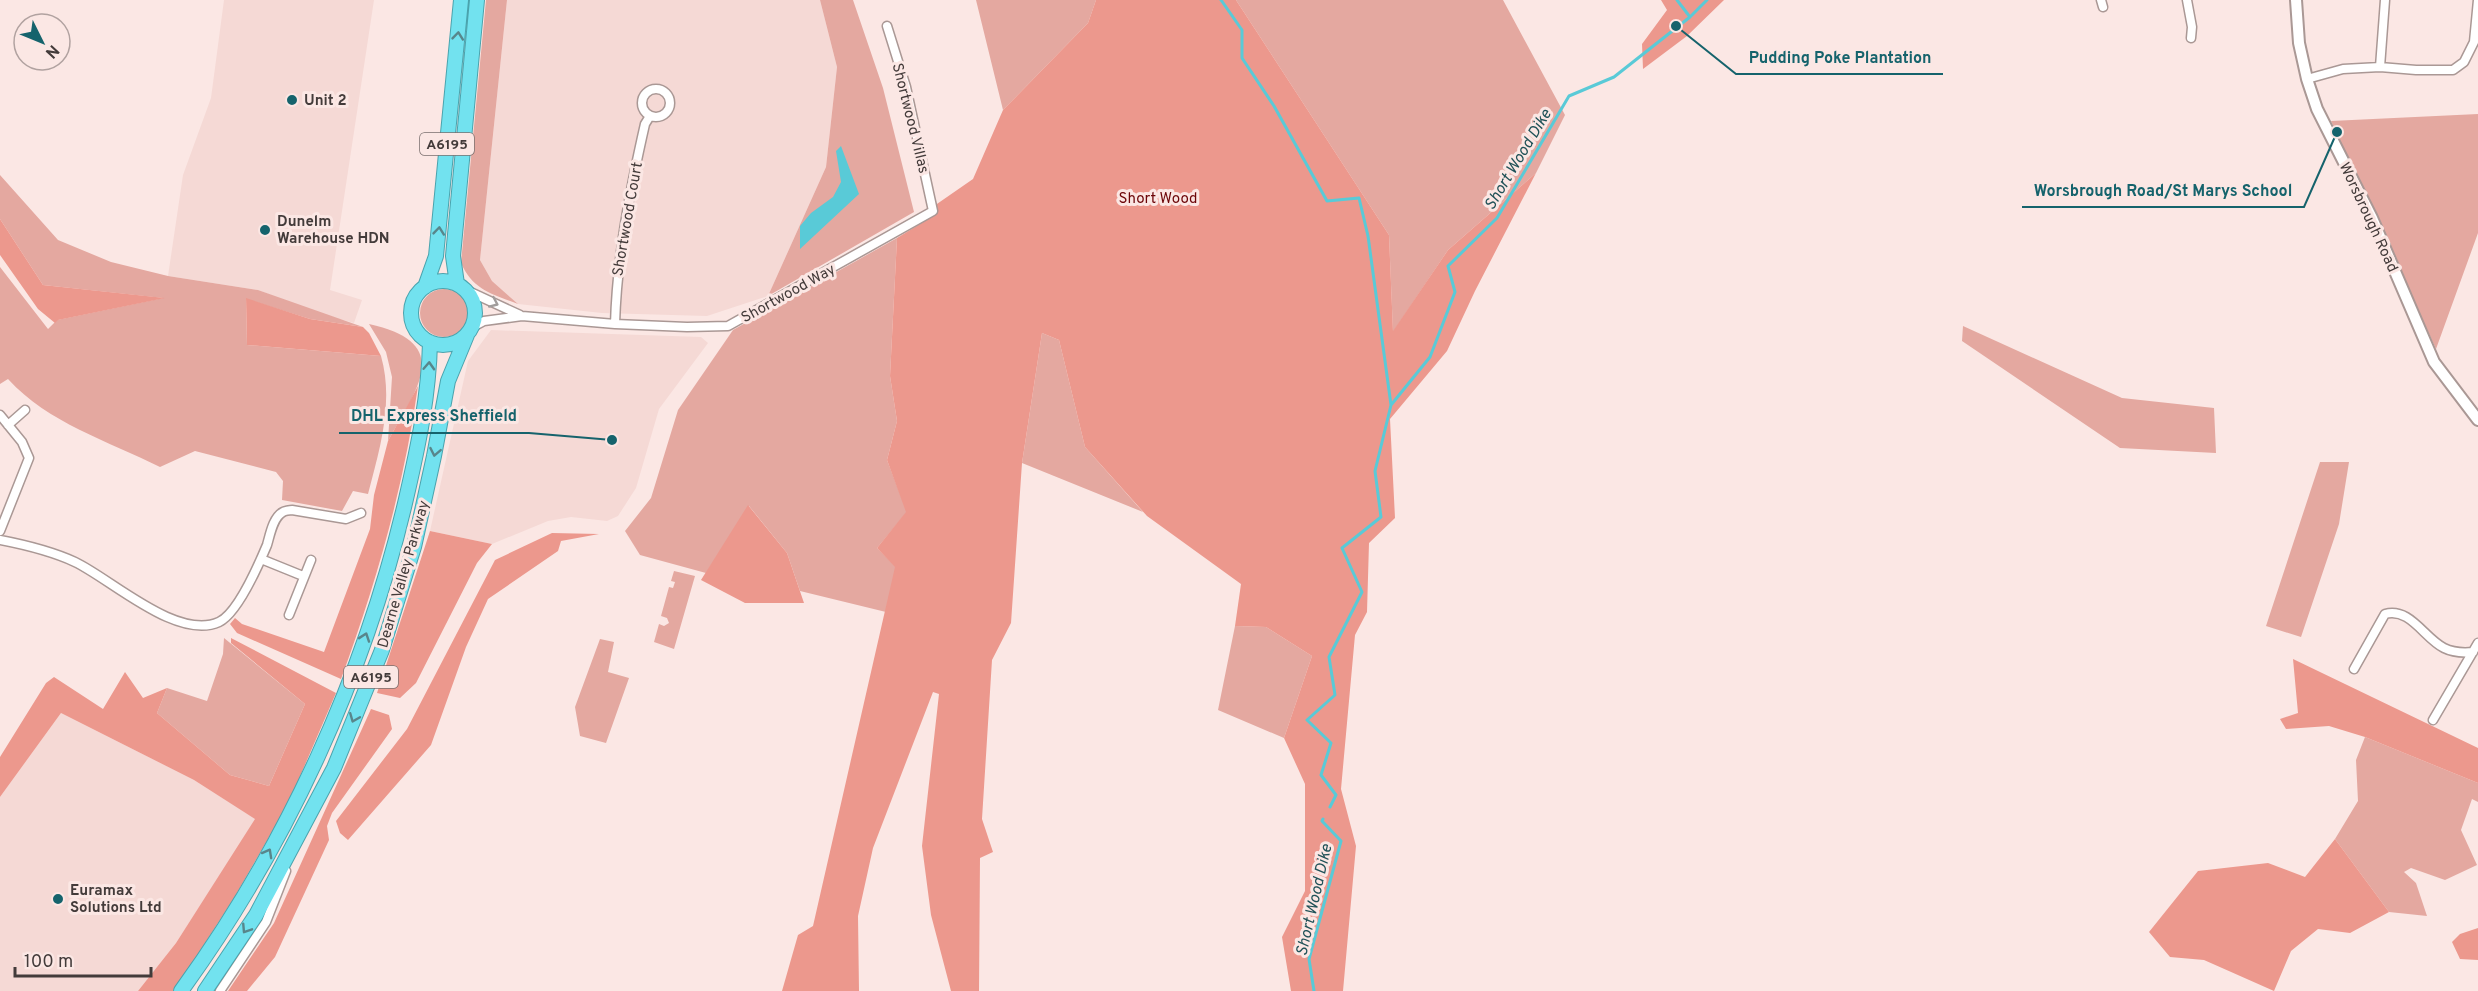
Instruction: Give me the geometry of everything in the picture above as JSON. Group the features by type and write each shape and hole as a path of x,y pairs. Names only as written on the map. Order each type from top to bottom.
{"highway":[{"name":"A6195","path":"430,342 417,331 411,313 413,303 425,287 436,256 461,0"},
{"name":"A6195","path":"469,332 475,319 475,308 462,287 453,256 477,0"},
{"path":"425,287 440,281 462,287"},
{"path":"430,342 451,344 469,332"},
{"name":"Dearne Valley Parkway","path":"206,991 256,915 298,839 334,768 382,650 414,547 448,381 469,332"},
{"name":"Dearne Valley Parkway","path":"181,991 241,903 285,822 324,744 362,647 397,538 415,459 427,391 430,342"}],"street":[{"path":"2187,0 2192,27 2191,38"},
{"name":"Worsbrough Road","path":"2296,0 2299,43 2317,109 2372,218 2434,363 2478,420"},
{"path":"2380,66 2385,0"},
{"path":"2307,79 2343,69 2380,66 2416,70 2453,69 2464,62 2474,42 2478,0"},
{"name":"Shortwood Villas","path":"886,26 906,87 933,211"},
{"name":"Shortwood Court","path":"615,324 616,279 627,206 645,124 650,116"},
{"name":"Shortwood Way","path":"469,332 484,321 522,316 615,324 728,326 933,211"},
{"name":"Shortwood Way","path":"462,287 522,316"},
{"path":"9,424 25,410"},
{"path":"0,415 28,452 29,458 0,531"},
{"path":"0,540 57,554 78,563 163,616 190,623 211,625 222,621 234,609 261,559 277,518 283,512 292,510 346,519 361,513"},
{"path":"261,559 303,576"},
{"path":"289,615 310,560"},
{"path":"2354,669 2385,614 2392,612 2410,620 2432,640 2445,648 2459,653 2473,652"},
{"path":"2433,720 2478,643"},
{"path":"220,991 266,922 298,839"}],"shaded area":[{"path":"224,0 374,0 330,290 362,300 354,323 321,314 258,290 168,276 183,175 211,98"},
{"path":"486,0 507,0 480,260 492,281 518,304 492,294 477,285 461,263"},
{"path":"507,0 820,0 837,67 826,167 768,296 707,316 602,313 518,304 492,281 480,260"},
{"path":"820,0 853,0 883,88 914,212 768,296 826,167 837,67"},
{"path":"976,0 1096,0 1088,23 1003,110"},
{"path":"1236,0 1503,0 1565,115 1536,173 1448,250 1393,332 1389,235"},
{"path":"2478,114 2478,233 2436,349 2331,121"},
{"path":"0,175 58,240 111,262 168,276 258,290 363,327 310,319 246,299 247,345 381,356 385,373 386,408 381,442 368,494 353,491 342,511 282,500 283,481 276,472 195,451 160,467 80,430 41,408 8,379 0,384 0,267 48,329 57,320 163,298 43,285 0,219"},
{"path":"897,238 890,376 897,421 887,460 907,512 877,548 896,567 886,612 800,591 787,553 749,506 706,573 640,555 625,531 651,498 678,410 733,330"},
{"path":"439,289 449,289 464,299 468,313 464,327 458,333 449,337 439,337 424,327 420,318 420,308 430,293"},
{"path":"369,324 396,332 412,343 420,355 422,370 417,386 388,441 392,377 386,352"},
{"path":"1963,326 2122,398 2214,408 2216,453 2120,448 1962,341"},
{"path":"491,330 701,337 708,343 659,409 636,488 618,516 607,521 571,517 548,521 492,544 430,531 468,361"},
{"path":"1042,333 1059,340 1085,447 1143,512 1022,463"},
{"path":"2320,462 2349,462 2339,524 2301,637 2266,626"},
{"path":"674,571 695,576 674,649 654,642 659,624 664,626 669,623 667,618 661,616 669,587 673,588 675,582 671,581"},
{"path":"1235,626 1266,627 1312,656 1284,738 1218,710"},
{"path":"224,638 305,704 269,786 230,775 157,713 167,688 207,701 223,654"},
{"path":"600,639 614,642 608,672 629,678 606,743 580,736 575,707"},
{"name":"Euramax Solutions Ltd","path":"61,713 194,780 256,819 176,943 138,991 0,991 0,797"},
{"path":"2365,737 2478,783 2478,802 2472,799 2461,830 2477,865 2445,880 2411,868 2404,872 2416,883 2427,916 2389,912 2335,839 2358,801 2356,760"}],"green space":[{"name":"Short Wood","path":"1096,0 1236,0 1389,235 1393,331 1448,250 1536,173 1447,351 1390,419 1395,518 1369,543 1367,612 1355,635 1341,789 1356,846 1343,991 1291,991 1282,937 1305,891 1305,784 1284,738 1312,656 1266,627 1235,626 1241,584 1147,516 1085,447 1059,340 1042,333 1022,463 1011,623 992,660 982,819 993,852 980,858 979,991 951,991 931,915 922,846 939,694 933,692 873,848 858,916 859,991 782,991 798,935 813,926 895,567 877,548 906,512 887,460 897,421 890,376 897,238 920,224 921,215 973,179 1003,110 1088,23"},
{"path":"1661,0 1724,0 1687,36 1643,69 1642,44 1667,10"},
{"path":"0,219 43,285 165,298 58,320 55,323 38,309 0,255"},
{"path":"246,298 310,319 363,327 369,333 381,356 247,345"},
{"path":"418,386 397,498 366,607 341,679 237,633 230,624 235,618 242,624 324,652 370,529 374,495 388,441"},
{"path":"748,505 787,553 804,603 745,603 701,580"},
{"path":"430,531 492,544 477,563 416,683 400,698 377,693"},
{"path":"552,533 599,534 561,541 558,551 488,599 466,647 431,745 348,840 340,833 336,821 407,729 495,560"},
{"path":"231,638 336,693 288,804 234,898 182,979 173,991 138,991 176,943 255,819 194,780 61,713 0,797 0,757 46,683 54,677 103,709 125,672 143,698 167,688 157,713 230,775 269,786 305,704 231,643"},
{"path":"2293,659 2478,748 2478,783 2365,737 2329,726 2286,729 2280,719 2298,713"},
{"path":"371,709 389,715 392,729 332,813 327,826 329,840 275,957 247,991 228,991 274,923"},
{"path":"2335,839 2389,912 2350,933 2318,929 2291,951 2274,991 2204,960 2170,957 2149,932 2198,871 2268,863 2305,877"},
{"path":"2478,928 2478,960 2460,959 2452,942 2460,934"}],"water":[{"path":"841,146 859,194 800,249 800,226 811,213 833,197 841,182 836,151"}],"waterway":[{"name":"Short Wood Dike","path":"1221,0 1242,30 1242,58 1274,106 1327,201 1359,198 1368,236 1391,405 1375,471 1381,517 1342,548 1362,592 1329,657 1335,695 1307,720 1331,743 1321,775 1336,795 1330,807"},
{"path":"1677,0 1690,17"},
{"name":"Short Wood Dike","path":"1391,405 1430,357 1455,292 1448,266 1497,218 1569,96 1614,77 1690,17 1707,0"},
{"name":"Short Wood Dike","path":"1314,991 1309,959 1341,841 1322,821 1323,819"}],"place":[{"name":"Pudding Poke Plantation","path":"1676,26"},
{"name":"Unit 2","path":"292,100"},
{"name":"Worsbrough Road/St Marys School","path":"2337,132"},
{"name":"Dunelm Warehouse HDN","path":"265,230"},
{"name":"DHL Express Sheffield","path":"612,440"},
{"name":"Euramax Solutions Ltd","path":"58,899"}]}
